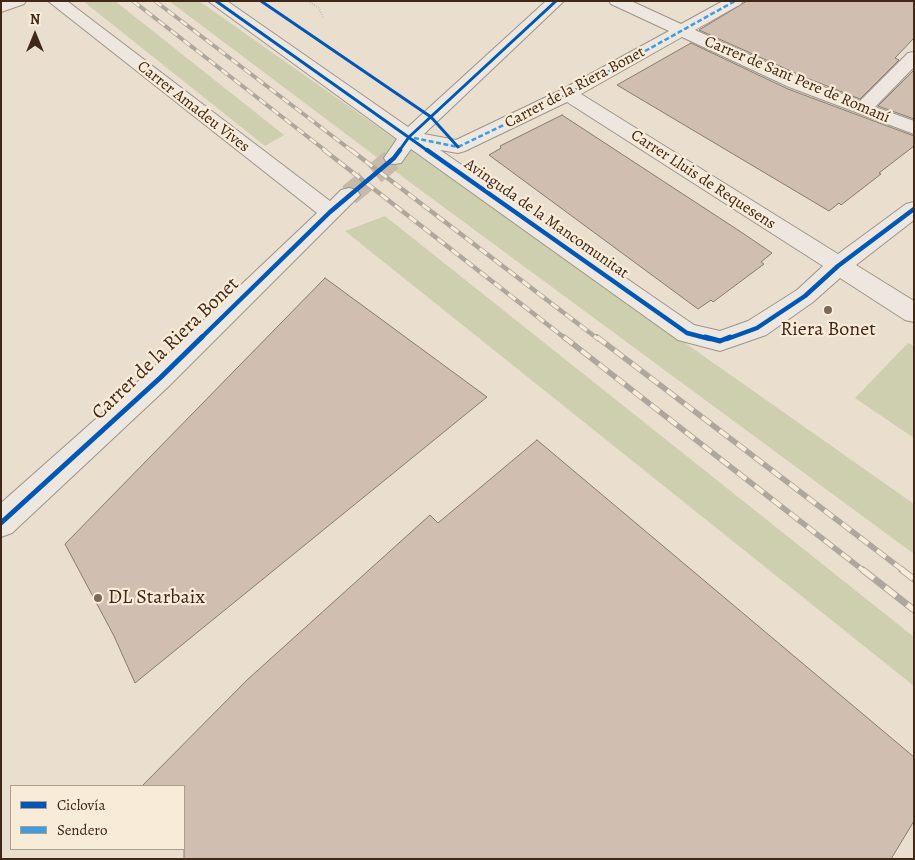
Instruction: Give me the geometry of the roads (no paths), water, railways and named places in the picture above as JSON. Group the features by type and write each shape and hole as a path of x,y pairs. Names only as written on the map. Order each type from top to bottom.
{"street":[{"path":"1,7 18,1"},
{"name":"Carrer Amadeu Vives","path":"56,1 330,212"},
{"name":"Avinguda de la Mancomunitat","path":"216,1 687,333 720,341 757,328 805,296 838,266"},
{"path":"394,158 409,137 556,1"},
{"name":"Carrer de Sant Pere de Romaní","path":"617,1 681,32 796,83 914,128"},
{"name":"Carrer de la Riera Bonet","path":"409,137 458,147 568,94 735,1"},
{"path":"863,108 914,57"},
{"name":"Carrer Lluis de Requesens","path":"568,94 914,313"},
{"name":"Carrer de la Riera Bonet","path":"1,523 160,378 349,195"},
{"path":"838,266 914,208"}],"tunnel":[{"path":"349,195 394,158"}],"railway":[{"path":"133,1 326,151"},
{"path":"155,1 352,151"},
{"path":"324,150 566,339"},
{"path":"351,150 598,339"},
{"path":"564,337 864,571"},
{"path":"597,337 904,571"},
{"path":"863,570 914,610"},
{"path":"902,570 914,579"}],"place":[{"name":"Riera Bonet","path":"828,310"},
{"name":"DL Starbaix","path":"98,598"}]}
